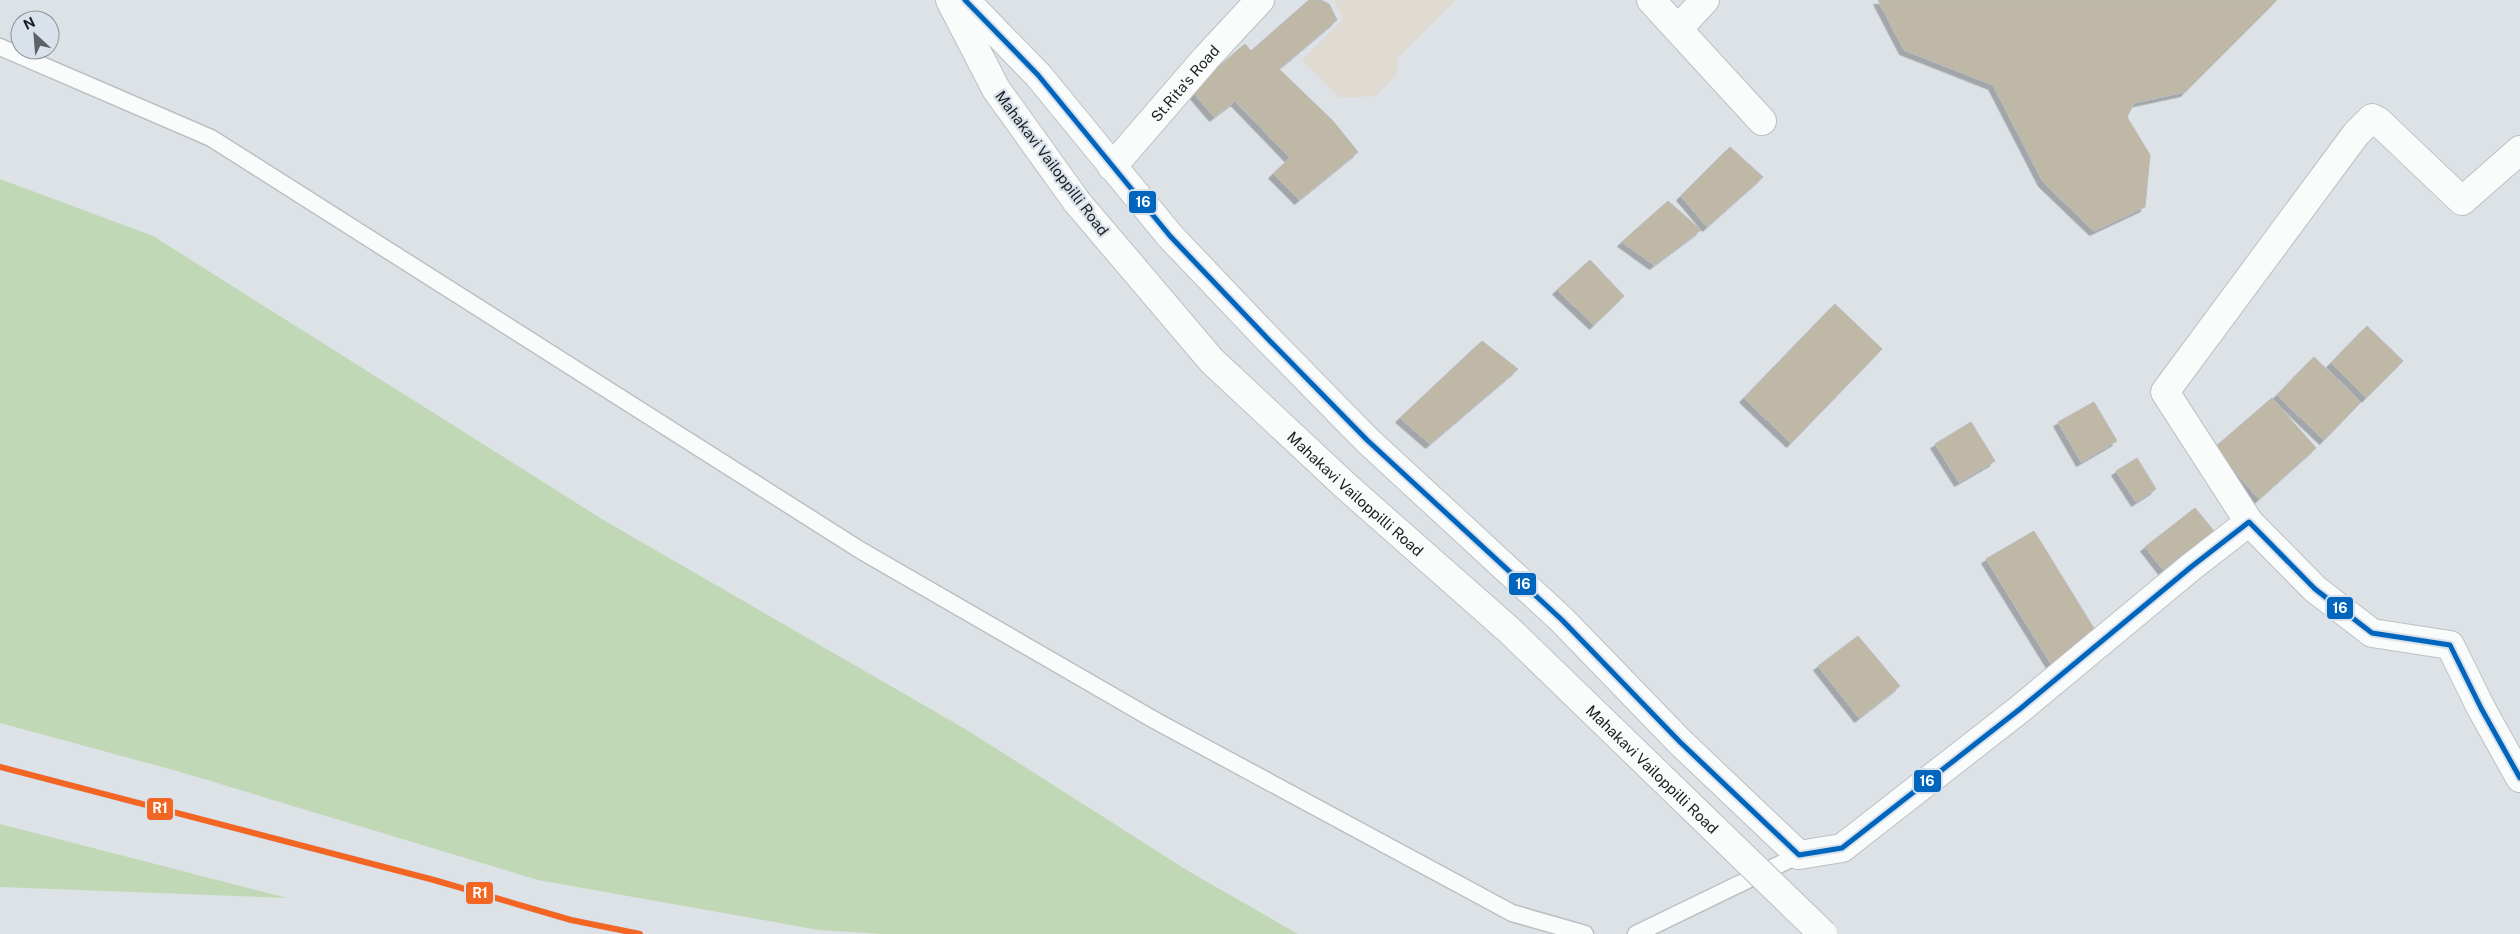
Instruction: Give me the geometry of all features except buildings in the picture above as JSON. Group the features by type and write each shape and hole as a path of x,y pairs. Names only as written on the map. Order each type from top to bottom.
{"street":[{"name":"Mahakavi Vailoppilli Road","path":"950,0 996,88 1076,202 1212,361 1348,488 1509,630 1823,934"},
{"path":"965,0 1038,75 1170,236 1367,440 1562,620 1680,742 1799,855 1842,848 2020,709 2183,573 2249,522"},
{"name":"St.Rita's Road","path":"1112,167 1206,57 1260,0"},
{"path":"1651,0 1762,121"},
{"path":"1678,30 1704,0"},
{"path":"2520,150 2462,201 2378,121 2372,118 2369,120 2356,134 2165,392 2249,522 2315,588 2372,633 2450,645 2481,708 2520,778"}],"lane":[{"path":"0,47 211,138 860,550 1156,721 1512,913 1585,934"},
{"path":"1636,934 1799,855"}],"shaded area":[{"path":"1334,0 1456,0 1397,59 1397,74 1376,96 1339,98 1302,60 1343,20"}],"green space":[{"path":"0,179 153,236 605,521 967,730 1190,872 1298,934 883,934 819,930 538,880 177,771 0,723"},
{"path":"0,824 287,898 0,887"}],"transit line":[{"name":"16","path":"965,0 1038,75 1170,236 1268,339 1367,440 1562,620 1680,742 1799,855 1842,848 2020,709 2191,567 2249,522 2315,589 2372,633 2450,645 2481,708 2520,778"},
{"name":"R1","path":"0,767 434,880 571,920 640,934"}]}
